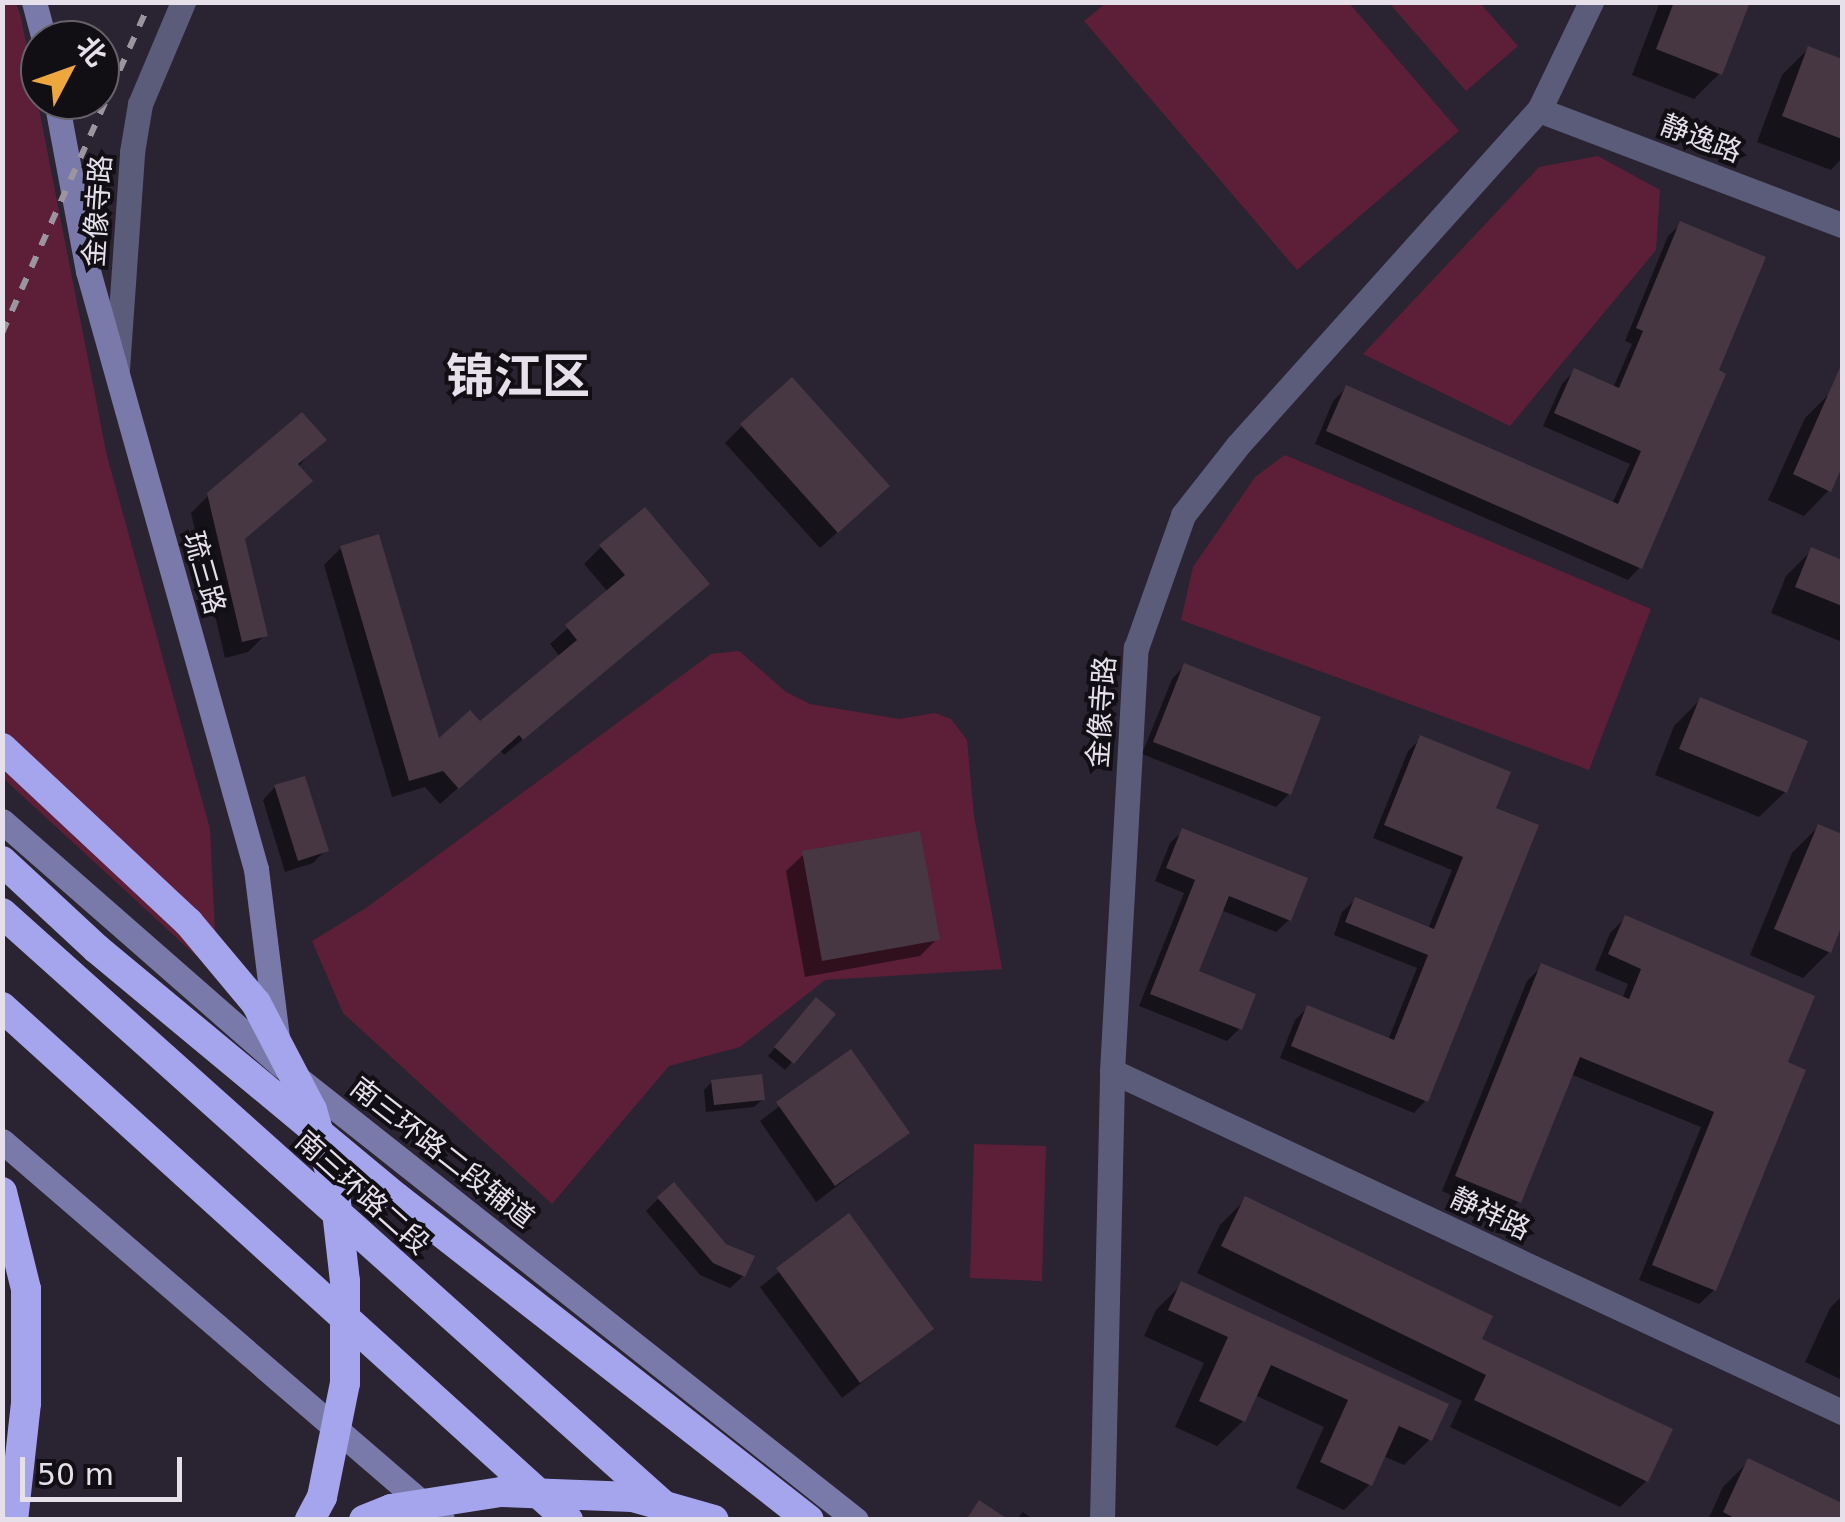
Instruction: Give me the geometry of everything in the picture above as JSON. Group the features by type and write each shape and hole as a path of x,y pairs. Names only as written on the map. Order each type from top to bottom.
{"highway":[{"path":"2,748 189,923 256,1003 312,1110 334,1185 344,1281 345,1383 322,1497 310,1520"},
{"path":"2,862 97,950 396,1196 812,1520"},
{"name":"南三环路二段","path":"2,913 680,1520"},
{"path":"2,1008 568,1520"},
{"path":"2,1192 26,1289 26,1403 12,1520"},
{"path":"491,1448 541,1520"},
{"path":"364,1520 391,1509 501,1492 632,1497 714,1520"}],"main road":[{"name":"琉三路","path":"60,120 88,270 256,868 280,1065"},
{"name":"南三环路二段辅道","path":"2,821 280,1065 856,1520"},
{"path":"2,1141 442,1520"},
{"path":"665,1366 812,1520"}],"street":[{"name":"金像寺路","path":"117,374 132,152 140,104 182,2"},
{"name":"金像寺路","path":"1102,1520 1112,1071 1136,648 1183,515 1238,445 1539,110 1590,2"},
{"name":"静逸路","path":"1539,110 1842,225"},
{"name":"静祥路","path":"1112,1071 1842,1412"}],"shaded area":[{"path":"2,3 16,3 22,20 20,120 41,120 107,456 210,829 217,975 3,778"},
{"path":"1106,3 1349,3 1459,131 1297,270 1084,21"},
{"path":"1389,3 1480,3 1518,46 1466,91"},
{"path":"1598,156 1660,190 1656,250 1510,426 1363,354 1539,167"},
{"path":"1285,455 1651,609 1589,770 1181,620 1193,567 1255,477"},
{"path":"739,651 786,692 810,704 899,719 935,713 951,719 967,740 974,816 1002,969 825,980 740,1047 669,1066 552,1204 343,1013 312,941 366,908 711,654"},
{"path":"974,1144 1046,1146 1042,1281 970,1278"}],"building":[{"path":"1674,2 1750,2 1722,75 1656,49"},
{"path":"1808,46 1842,59 1842,139 1782,116"},
{"path":"1680,221 1766,257 1719,370 1726,374 1642,569 1326,431 1346,385 1618,504 1641,451 1554,413 1574,368 1619,388 1643,331 1636,328"},
{"path":"1842,363 1842,467 1831,492 1793,474"},
{"path":"792,377 890,486 838,533 740,424"},
{"path":"302,412 327,440 298,464 313,481 245,539 268,636 242,642 207,493"},
{"path":"645,507 710,584 523,740 519,735 459,789 443,771 409,781 340,546 379,534 439,738 470,710 480,721 577,640 565,625 625,575 599,545"},
{"path":"1811,547 1842,560 1842,606 1795,587"},
{"path":"1184,663 1321,717 1291,795 1153,742"},
{"path":"1700,697 1808,741 1787,793 1679,749"},
{"path":"1420,735 1511,772 1496,808 1539,825 1428,1102 1291,1046 1307,1005 1394,1040 1428,955 1345,922 1355,897 1434,929 1463,857 1384,825"},
{"path":"305,776 329,851 298,861 274,785"},
{"path":"1818,824 1842,834 1842,925 1831,953 1774,929"},
{"path":"1182,828 1308,878 1291,921 1229,896 1199,971 1256,994 1242,1030 1150,994 1195,880 1166,868"},
{"path":"920,831 940,940 822,961 802,851"},
{"path":"1625,915 1815,996 1788,1062 1806,1070 1716,1291 1652,1265 1714,1112 1580,1057 1521,1203 1455,1176 1541,963 1629,999 1641,969 1608,954"},
{"path":"816,997 836,1014 794,1064 774,1047"},
{"path":"851,1049 910,1133 835,1186 776,1102"},
{"path":"762,1074 765,1100 714,1105 711,1080"},
{"path":"674,1182 726,1244 755,1256 745,1277 713,1263 657,1197"},
{"path":"1245,1196 1493,1316 1482,1339 1673,1429 1648,1482 1474,1400 1486,1375 1221,1246"},
{"path":"849,1213 934,1329 860,1383 776,1268"},
{"path":"1181,1281 1449,1404 1432,1441 1399,1426 1372,1486 1320,1462 1348,1400 1271,1365 1245,1422 1199,1401 1228,1337 1168,1310"},
{"path":"1748,1458 1842,1503 1842,1520 1738,1520 1723,1512"},
{"path":"979,1500 1009,1520 966,1520"}],"railway":[{"path":"2,333 150,2"}],"district":[{"name":"锦江区","path":"518,377"}]}
